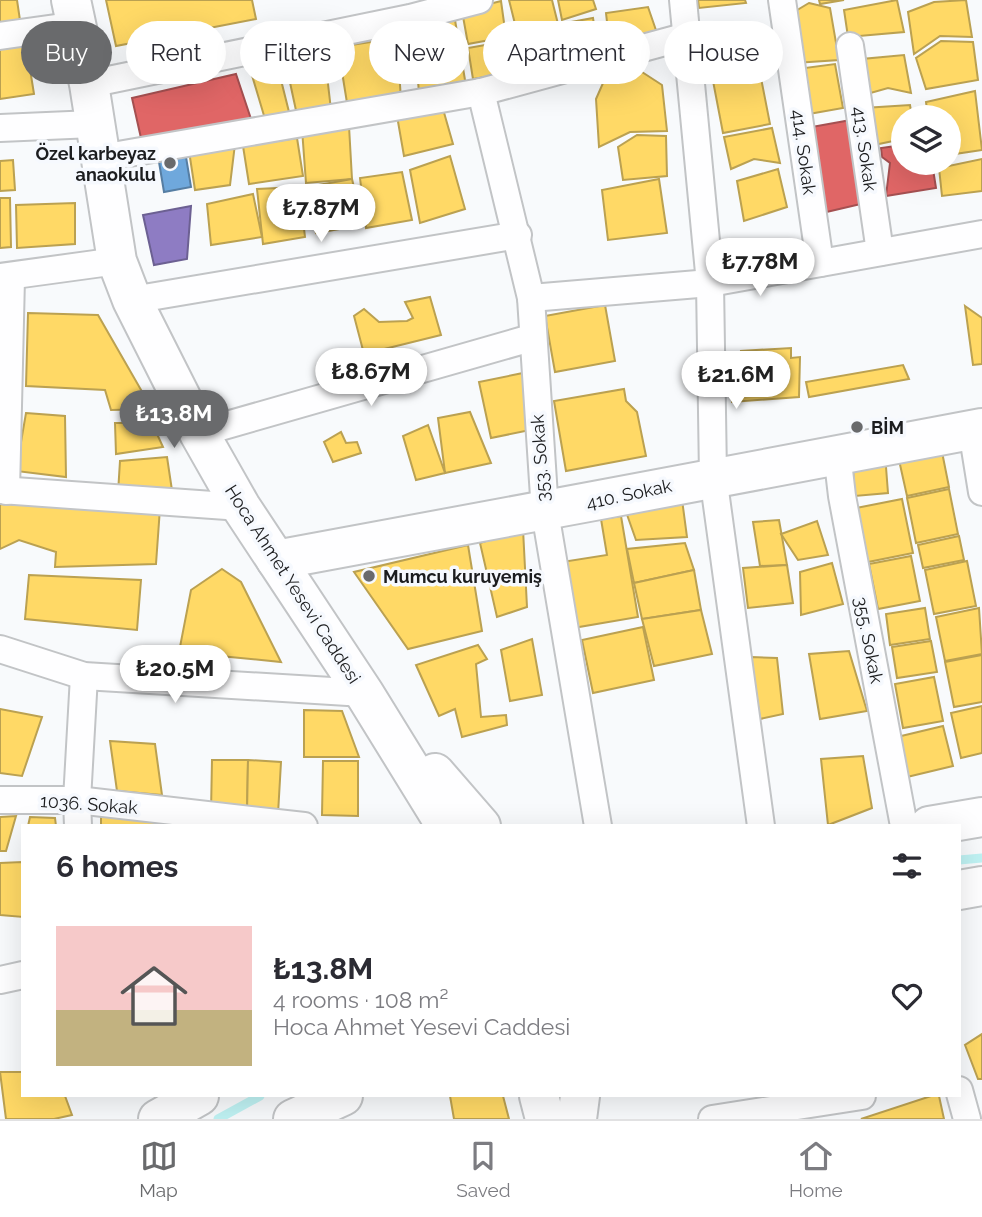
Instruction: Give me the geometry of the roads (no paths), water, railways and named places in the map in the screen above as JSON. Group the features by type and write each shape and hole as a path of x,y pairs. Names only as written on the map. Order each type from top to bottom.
{"main road":[{"name":"Hoca Ahmet Yesevi Caddesi","path":"89,84 117,261 132,300 198,433 241,507 364,693"},
{"name":"410. Sokak","path":"276,561 545,512 713,476 977,429"},
{"path":"364,693 445,824"},
{"path":"364,693 479,824"},
{"path":"941,824 982,817"},
{"path":"961,890 982,886"},
{"path":"158,1119 197,1097"},
{"path":"293,1119 341,1097"},
{"path":"539,1097 545,1119"},
{"path":"577,1119 580,1097"}],"street":[{"path":"112,79 410,18 479,0"},
{"path":"682,0 685,21"},
{"name":"414. Sokak","path":"782,0 820,263"},
{"path":"0,36 74,13"},
{"path":"0,128 97,141 481,92 664,42"},
{"name":"413. Sokak","path":"850,46 880,252"},
{"path":"691,84 710,283 713,476 761,824"},
{"name":"353. Sokak","path":"481,92 518,235 531,298 531,338 545,512 598,824"},
{"path":"531,298 710,283 982,234"},
{"path":"132,300 518,235"},
{"path":"117,261 6,278 3,490 241,507"},
{"path":"198,433 531,338"},
{"path":"977,429 982,492"},
{"name":"355. Sokak","path":"837,453 842,496 904,824"},
{"path":"0,649 84,676 364,693"},
{"path":"78,813 84,676"},
{"name":"1036. Sokak","path":"0,800 78,813 269,824"},
{"path":"0,980 21,975"},
{"path":"712,1119 855,1097"},
{"path":"961,1097 967,1119"}],"waterway":[{"path":"961,860 982,858"},
{"path":"218,1119 258,1097"}],"place":[{"name":"Özel karbeyaz anaokulu","path":"170,163"},
{"name":"BİM","path":"857,427"},
{"name":"Mumcu kuruyemiş","path":"369,576"}]}
